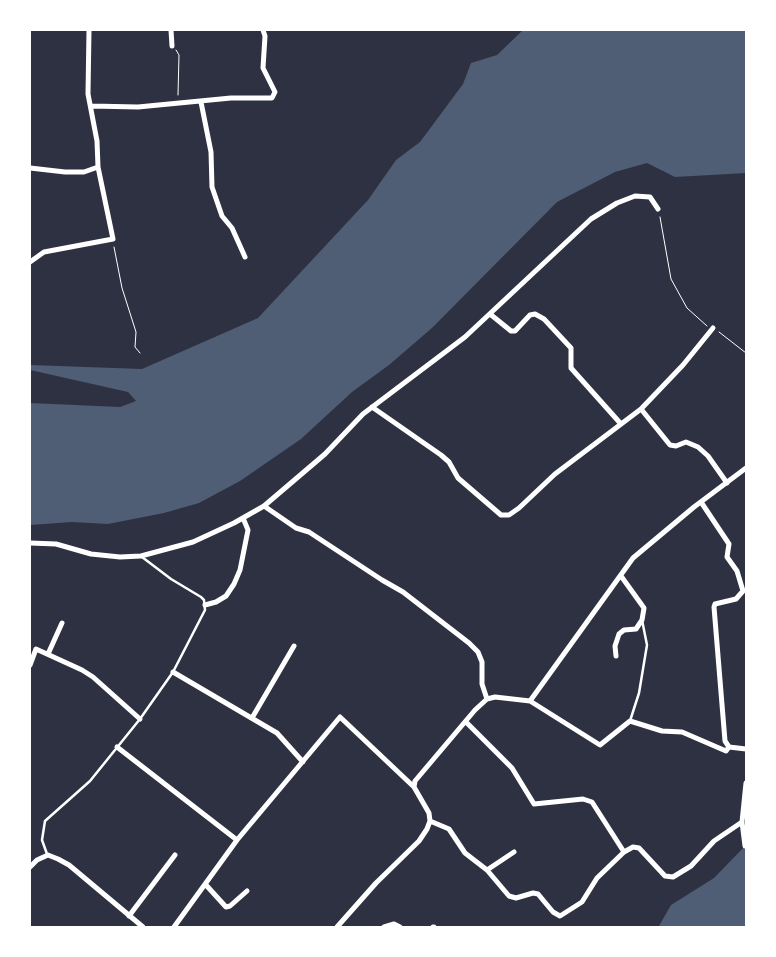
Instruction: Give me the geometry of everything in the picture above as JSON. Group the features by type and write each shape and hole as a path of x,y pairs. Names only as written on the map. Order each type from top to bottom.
{"street":[{"path":"30,262 44,252 113,239 98,167 97,141 87,67 89,30"},
{"path":"170,30 172,46"},
{"path":"91,106 138,107 231,98 274,97 275,92 263,68 265,36 263,30"},
{"path":"201,102 212,152 214,195 222,216 232,228 245,257"},
{"path":"30,168 84,172 98,167"},
{"path":"30,543 56,544 92,554 120,558 141,556 193,542 243,518 264,506 325,454 372,408 465,337 568,238 603,210 627,198 644,196 650,197 658,209"},
{"path":"490,314 511,331 514,331 530,315 535,314 544,319 571,348 571,368 621,424"},
{"path":"372,408 441,455 449,462 458,478 505,516 519,508 555,474 641,410 683,365 713,328"},
{"path":"641,410 644,410 670,445 676,446 686,442 698,447 708,456 726,483"},
{"path":"530,701 639,552 746,468"},
{"path":"701,502 729,544 727,557 737,571 743,591 736,598 715,604 714,606 723,728 725,741 729,747"},
{"path":"264,506 296,528 316,536 403,592 469,643 478,652 482,662 482,684 487,698"},
{"path":"205,605 216,602 226,596 234,584 240,570 248,530 243,518"},
{"path":"616,656 615,646 619,634 624,630 636,629 642,620 644,608 621,576"},
{"path":"48,654 62,623"},
{"path":"252,718 294,646"},
{"path":"30,664 36,649 48,654 93,677 140,719"},
{"path":"173,672 277,733 303,762"},
{"path":"414,787 418,776 487,698 495,697 530,701 600,745 630,721 662,731 682,732 726,751 729,747 746,748"},
{"path":"174,927 237,840 340,717 414,787 429,813 430,821 419,841 376,883 337,927"},
{"path":"466,722 512,768 534,804 583,800 592,802 624,852"},
{"path":"117,747 237,840"},
{"path":"745,846 742,822 746,783"},
{"path":"430,821 449,829 465,853 487,870 512,898 538,894 553,912 560,916 582,902 597,878 624,852 632,847 639,848 665,876 673,877 691,866 714,841 742,822"},
{"path":"487,870 514,852"},
{"path":"129,916 175,855"},
{"path":"30,867 37,860 48,856 69,865 143,927"},
{"path":"206,885 226,906 230,906 247,891"},
{"path":"384,927 394,924 400,927"}],"lane":[{"path":"48,856 42,840 45,821 90,781 140,719 173,672 195,632 205,605 201,597 171,579 141,556"},
{"path":"630,721 639,693 648,646 642,620"}],"path":[{"path":"172,46 178,55 179,102"},
{"path":"658,209 670,279 687,308 705,325 713,328 746,353"},
{"path":"113,239 122,288 136,332 135,347 140,353"}],"water":[{"path":"523,30 746,30 746,173 675,177 647,163 615,172 557,202 432,328 389,365 352,392 301,439 240,481 199,503 164,513 108,524 72,522 30,525 30,403 120,407 136,401 128,392 30,370 30,365 142,369 258,318 368,200 396,160 420,142 463,84 471,63 497,55"},
{"path":"746,845 746,927 655,927 659,926 671,905 714,878"}]}
